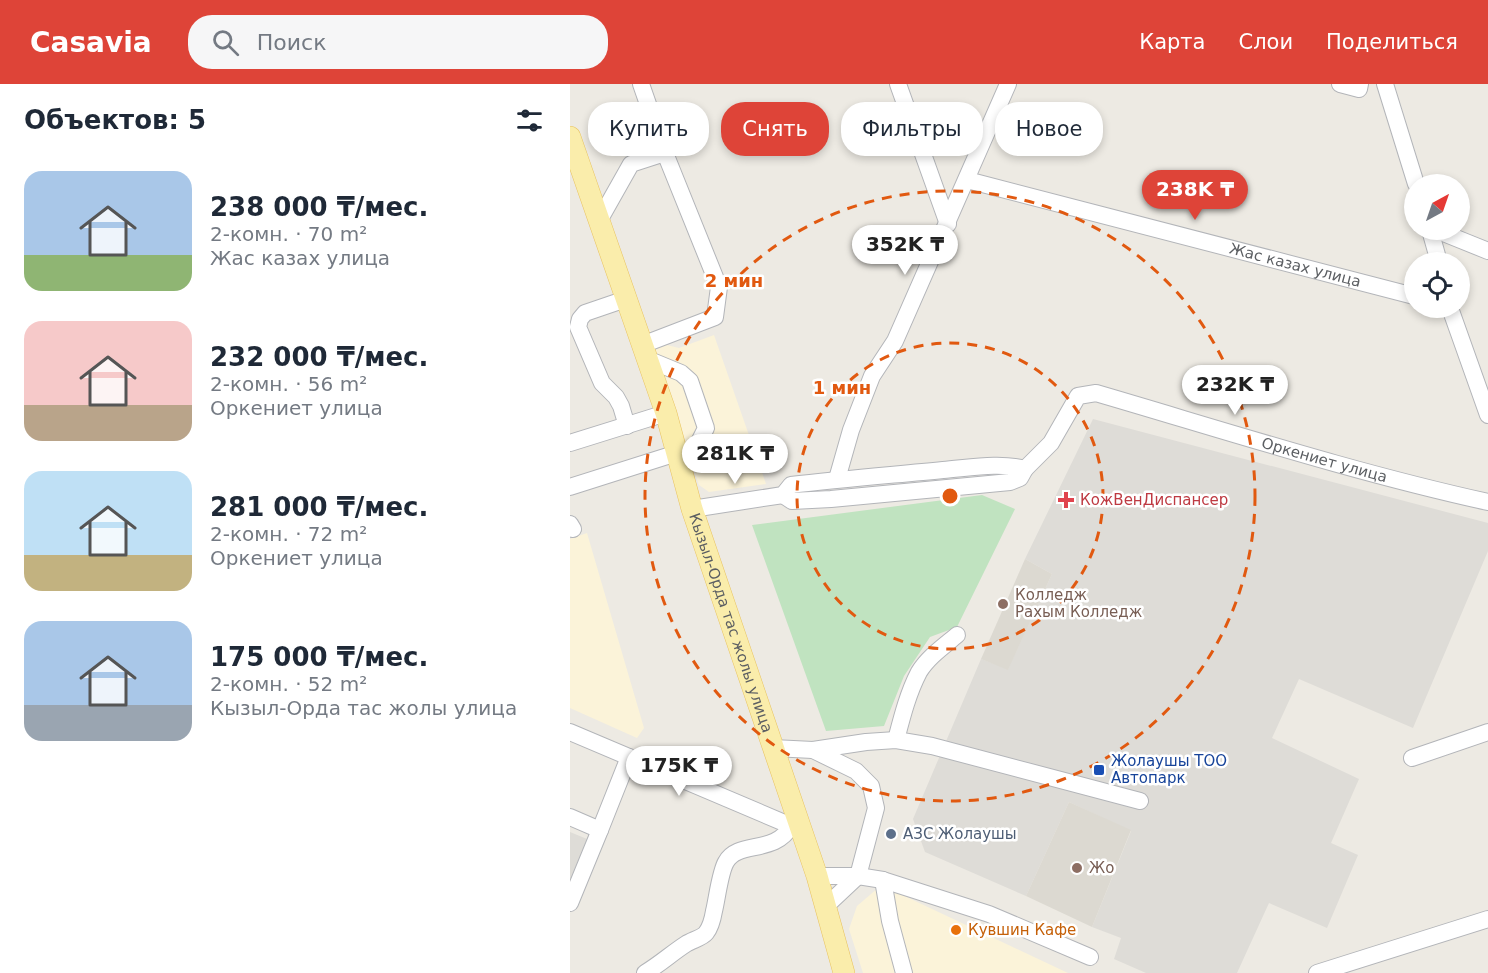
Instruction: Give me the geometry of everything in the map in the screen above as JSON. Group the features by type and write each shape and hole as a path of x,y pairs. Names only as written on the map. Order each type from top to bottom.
{"main road":[{"name":"Кызыл-Орда тас жолы улица","path":"570,137 666,413 692,509 772,748 796,828 817,876 844,973"}],"street":[{"path":"641,84 647,102"},
{"path":"898,84 948,224"},
{"path":"837,479 851,430 872,376 895,341 1008,84"},
{"path":"1340,84 1360,87"},
{"path":"1385,84 1413,174"},
{"path":"600,219 631,164 656,156"},
{"path":"645,352 715,317 719,287 666,156"},
{"name":"Жас казах улица","path":"967,180 1404,293"},
{"path":"1461,240 1488,251"},
{"path":"626,299 585,313 578,327 602,383 616,397 621,406 627,426"},
{"path":"1454,318 1488,415"},
{"path":"570,487 678,459 699,442 706,428 690,381 681,373 645,352"},
{"name":"Оркениет улица","path":"692,509 783,495 792,501 831,499 1003,483 1020,478 1025,469 1051,443 1078,396 1096,393 1354,469 1488,502"},
{"path":"570,443 666,413"},
{"name":"Оркениет улица","path":"783,495 791,485 837,479 981,467 1016,466 1025,469"},
{"path":"897,740 905,707 920,671 933,655 957,635"},
{"path":"570,732 796,828"},
{"path":"1412,758 1488,732"},
{"path":"772,748 813,750 897,740 932,746 1140,801"},
{"path":"813,750 856,771 871,786 876,808 858,876 826,906"},
{"path":"570,903 629,757"},
{"path":"570,817 600,830"},
{"path":"645,973 706,933 714,915 726,862 734,854 751,847 775,843 796,828"},
{"path":"817,876 858,876 883,880 989,914 1090,957"},
{"path":"883,880 903,973"},
{"path":"1317,973 1488,919"}],"shaded area":[{"path":"642,324 667,345 679,348 714,335 766,484 709,492 699,485"},
{"path":"1093,419 1488,523 1488,551 1413,728 1299,679 1272,738 1359,779 1331,843 1358,855 1327,928 1269,903 1237,973 1146,973 1114,959 1121,938 1092,927 1131,831 1069,802 1026,896 925,852 913,819 981,659 1008,669 1052,574 1025,559"},
{"path":"587,533 644,728 637,738 570,708 570,539"},
{"path":"1025,559 1052,574 1008,670 981,659"},
{"path":"1069,802 1131,830 1092,927 1026,896"},
{"path":"570,832 587,839 570,880"},
{"path":"878,888 896,892 1068,973 863,973 849,929 857,906"}],"green space":[{"path":"982,495 1015,509 957,627 930,637 904,676 884,726 826,731 752,525"}],"place":[{"name":"КожВенДиспансер","path":"1066,500"},
{"name":"Колледж Рахым Колледж","path":"1003,604"},
{"name":"Жолаушы ТОО Автопарк","path":"1099,770"},
{"name":"АЗС Жолаушы","path":"891,834"},
{"name":"Жо","path":"1077,868"},
{"name":"Кувшин Кафе","path":"956,930"}]}
